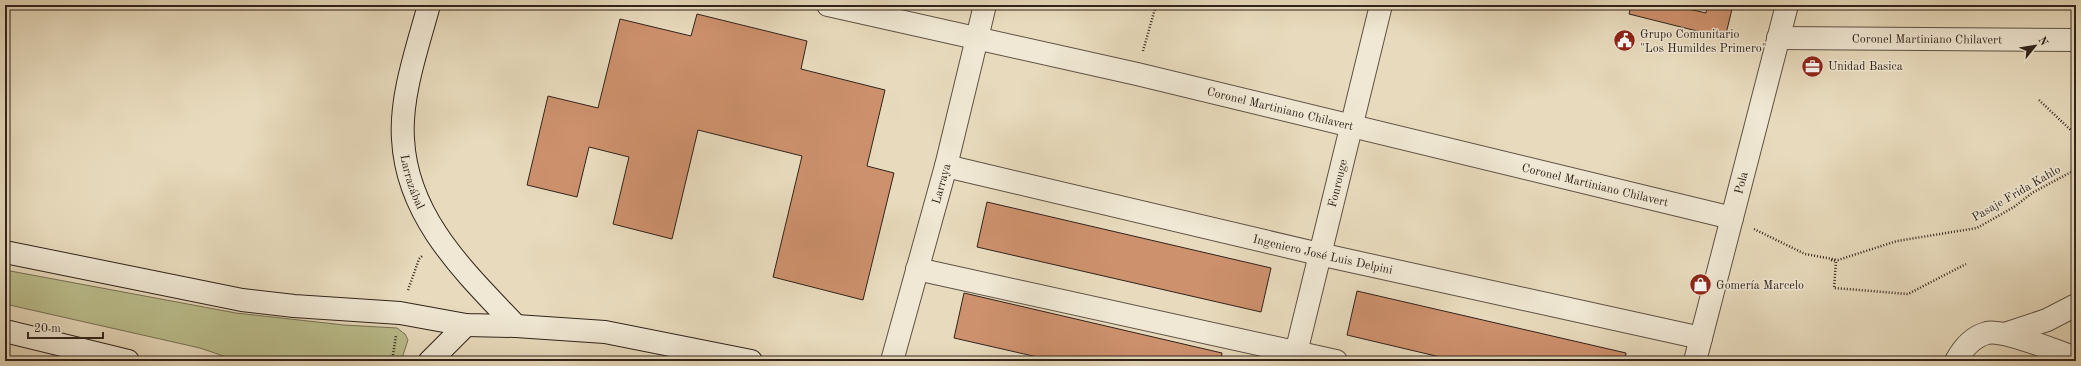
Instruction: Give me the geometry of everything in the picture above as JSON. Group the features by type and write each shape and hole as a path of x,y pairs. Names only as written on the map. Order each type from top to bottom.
{"street":[{"name":"Larrazábal","path":"428,5 408,90 404,115 403,145 406,165 414,193 432,228 456,262 516,326"},
{"name":"Coronel Martiniano Chilavert","path":"828,5 1137,74 1350,127 1732,218"},
{"name":"Larraya","path":"892,361 946,166 985,5"},
{"name":"Fonrouge","path":"1295,356 1381,5"},
{"name":"Pola","path":"1695,361 1787,5"},
{"name":"Coronel Martiniano Chilavert","path":"1778,38 2076,40"},
{"name":"Ingeniero José Luis Delpini","path":"946,166 1319,254 1701,338"},
{"path":"5,252 242,300 294,306 400,313 466,325 516,326 605,332 751,361"},
{"path":"917,269 1295,356 1336,361"},
{"path":"2005,334 2047,320 2076,305"},
{"path":"430,361 466,325"},
{"path":"5,331 128,361"},
{"path":"1956,361 1970,341 1988,333 2005,334 2076,358"}],"path":[{"path":"1137,74 1156,5"},
{"path":"2040,100 2076,135"},
{"name":"Pasaje Frida Kahlo","path":"1732,218 1805,254 1838,260 1897,241 1977,228 2014,208 2032,192 2072,171 2076,163"},
{"path":"1805,254 1836,261 1834,288 1908,294 1966,264"}],"green space":[{"path":"5,270 236,313 344,325 397,328 405,334 408,340 401,361 238,361 200,348 5,304"}],"building":[{"path":"1631,5 1671,5 1706,13 1707,5 1733,5 1725,38 1629,14"},
{"path":"697,14 807,41 801,69 885,90 867,166 894,173 863,300 773,277 802,156 698,130 672,239 613,224 629,157 589,147 577,197 527,185 548,96 598,108 620,19 691,36"},
{"path":"987,202 1271,268 1261,312 977,247"},
{"path":"1357,291 1626,353 1625,361 1457,361 1347,335"},
{"path":"964,293 1222,353 1221,361 1055,361 954,338"}],"place":[{"name":"Grupo Comunitario \"Los Humildes Primero\"","path":"1624,41"},
{"name":"Unidad Basica","path":"1812,66"},
{"name":"Gomería Marcelo","path":"1701,285"}]}
